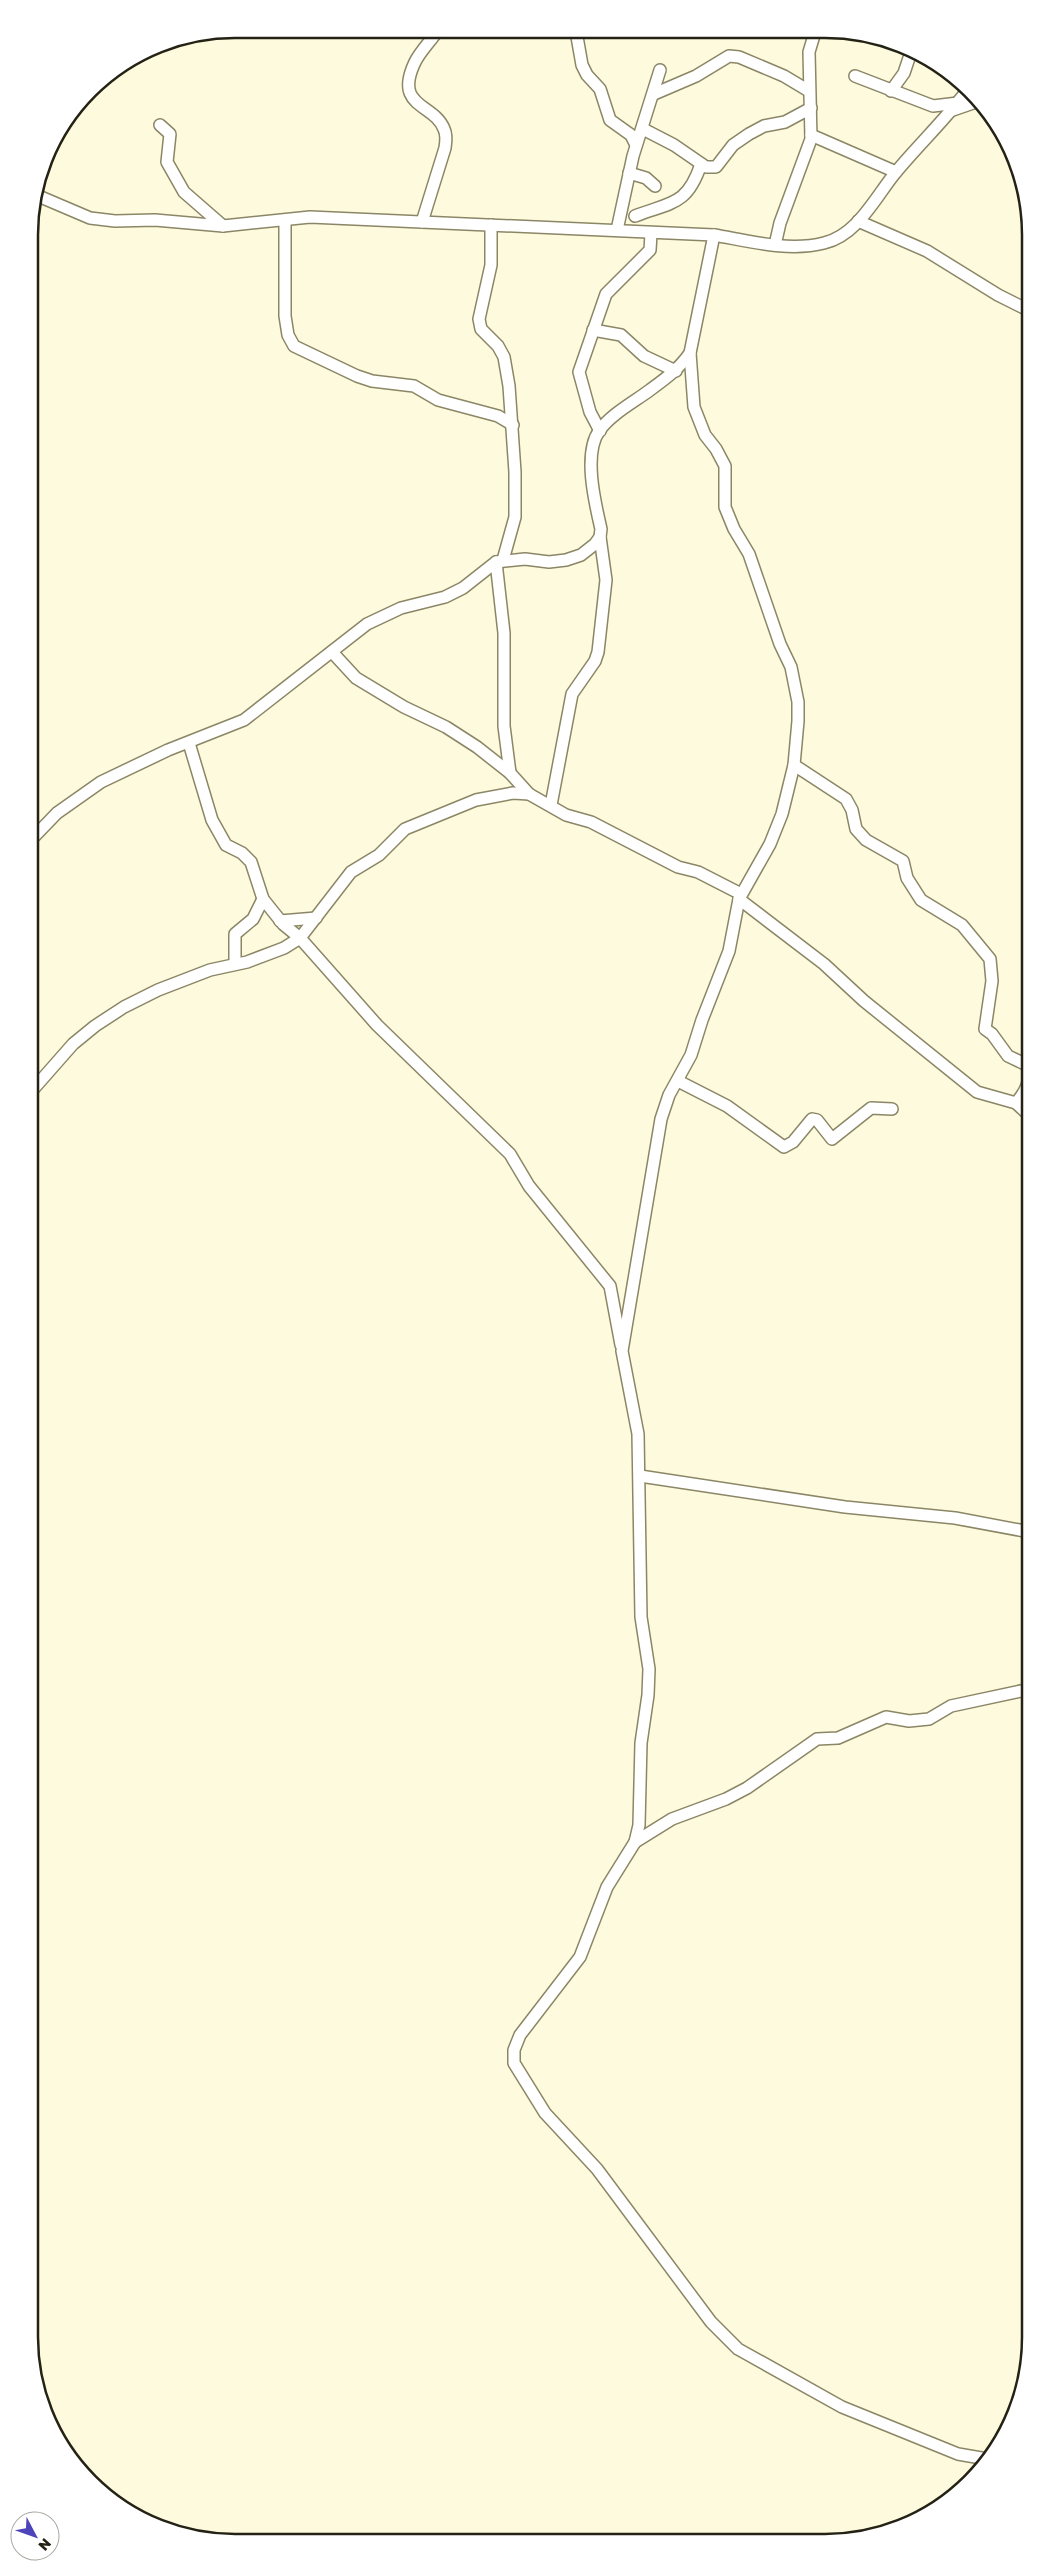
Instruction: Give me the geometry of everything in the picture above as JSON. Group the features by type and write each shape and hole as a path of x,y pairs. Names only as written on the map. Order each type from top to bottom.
{"street":[{"path":"422,222 445,148 446,138 445,129 438,120 417,105 411,96 410,86 416,60 432,38"},
{"path":"577,38 582,65 587,75 600,89 610,120 631,135 636,145"},
{"path":"774,245 812,135 809,52 813,38"},
{"path":"654,94 696,76 729,56 739,58 784,76 809,91"},
{"path":"891,91 904,73 909,57"},
{"path":"617,230 636,145 643,129 660,70"},
{"path":"855,76 933,106 956,106 971,103"},
{"path":"41,197 100,220 155,220 223,226 310,217 617,230 649,234 714,235 774,245 826,243 841,236 858,221 896,172 964,95"},
{"path":"643,129 674,145 701,164 716,167 733,145 749,134 764,126 785,122 811,108"},
{"path":"160,125 170,134 167,162 184,192 223,226"},
{"path":"812,135 896,172"},
{"path":"635,216 677,202 694,183 701,164"},
{"path":"629,173 646,178 655,186"},
{"path":"600,431 590,412 579,378 581,365 606,294 650,250 649,234 623,204"},
{"path":"285,220 285,316 288,336 294,346 357,376 372,381 414,386 438,400 498,416 513,425"},
{"path":"858,221 927,251 998,295 1022,307"},
{"path":"491,225 491,265 479,323 498,346 504,357 513,425 515,517 500,561 504,632 504,726 510,773"},
{"path":"622,1351 661,1119 669,1095 691,1056 702,1020 729,951 740,896 770,844 788,793 794,766 798,721 798,702 794,681 749,554 734,529 725,507 725,466 698,420 690,383 690,353 714,235"},
{"path":"593,330 621,335 644,356 676,371"},
{"path":"552,805 572,694 595,661 598,652 606,580 592,459 594,442 600,431 676,371 690,353"},
{"path":"38,832 57,812 100,782 244,720 367,624 401,608 445,597 463,588 500,561 550,562 566,560 585,552 600,537"},
{"path":"332,652 356,678 404,707 446,727 510,773 529,794 552,805 566,815 591,822 678,867 698,872 740,896 824,964 864,1001 977,1092 1016,1102 1022,1108"},
{"path":"189,743 215,826 226,845 251,862 264,900 280,921 300,938 350,995 406,1054 510,1154 529,1186 610,1286 636,1421 640,1476 641,1617 649,1669 641,1743 639,1825 635,1842 607,1887 580,1957 520,2035 513,2057 518,2072 545,2113 597,2169 711,2322 738,2349 842,2407 958,2454 980,2458"},
{"path":"794,766 846,799 852,810 856,829 866,840 902,861 908,878 921,900 962,925 990,958 992,981 985,1029 992,1034 1008,1056 1022,1063"},
{"path":"38,1084 73,1044 124,1007 153,992 200,974 284,948 300,938 351,872 379,855 404,829 476,800 506,794 529,794"},
{"path":"235,964 235,934 253,920 264,900"},
{"path":"280,921 316,918"},
{"path":"678,1081 727,1106 784,1147 793,1142 812,1119 817,1120 832,1139 871,1108 892,1109"},
{"path":"1016,1102 1022,1093"},
{"path":"640,1476 845,1507 956,1518 1022,1530"},
{"path":"635,1842 672,1819 726,1799 747,1788 817,1739 838,1738 886,1717 909,1721 923,1720 951,1706 1022,1692"}]}
